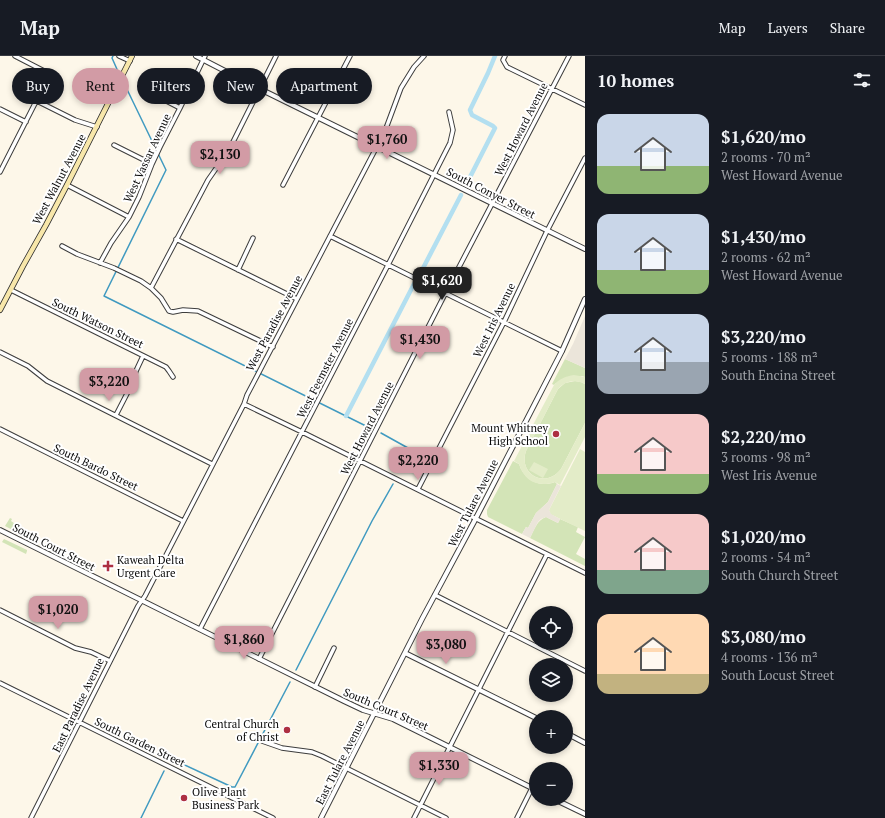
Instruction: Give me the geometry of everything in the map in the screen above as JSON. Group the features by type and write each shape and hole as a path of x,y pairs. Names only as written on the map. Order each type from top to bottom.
{"main road":[{"name":"West Walnut Avenue","path":"0,310 67,185 132,56"}],"street":[{"path":"15,56 38,68"},
{"path":"119,56 130,61"},
{"name":"South Conyer Street","path":"196,56 204,58 222,68"},
{"path":"268,72 276,56"},
{"path":"283,185 350,56"},
{"name":"West Paradise Avenue","path":"142,601 376,146 391,116 401,88 414,67 424,56"},
{"path":"505,56 503,60 507,67 585,105"},
{"name":"West Howard Avenue","path":"258,658 569,56"},
{"name":"West Vassar Avenue","path":"100,263 140,197 152,164 204,58"},
{"name":"South Conyer Street","path":"268,93 585,249"},
{"path":"0,172 1,166 35,104"},
{"path":"43,104 75,120 97,127"},
{"path":"172,104 180,108"},
{"path":"151,288 208,180 229,150 252,104"},
{"path":"0,109 26,122"},
{"name":"West Feemster Avenue","path":"200,630 450,143 453,130 449,112"},
{"path":"114,144 152,164"},
{"name":"West Iris Avenue","path":"418,489 504,322 547,231 585,158"},
{"path":"67,185 129,217"},
{"path":"330,236 562,351"},
{"path":"238,270 253,238"},
{"path":"176,239 298,299"},
{"path":"62,246 77,254 141,281 161,298 169,311 198,311 272,347"},
{"name":"South Watson Street","path":"11,290 166,367 173,377"},
{"name":"West Tulare Avenue","path":"374,713 562,351 585,299"},
{"path":"0,352 28,366 47,381 212,464"},
{"path":"116,415 133,382 136,370 144,356"},
{"path":"244,404 585,573"},
{"name":"South Bardo Street","path":"0,430 183,521"},
{"name":"South Court Street","path":"0,530 315,687 363,710 393,719 529,786"},
{"path":"414,818 547,554"},
{"path":"435,595 585,671"},
{"name":"East Paradise Avenue","path":"31,818 138,606 142,601"},
{"path":"0,610 76,648 91,652 110,661"},
{"path":"315,687 334,648"},
{"path":"405,653 529,715"},
{"name":"South Garden Street","path":"0,683 273,818"},
{"name":"East Tulare Avenue","path":"322,818 374,713"},
{"path":"573,737 585,743"},
{"path":"262,741 282,748 312,752 446,818"},
{"path":"517,818 529,798"},
{"path":"568,806 585,814"}],"green space":[{"path":"565,359 585,368 585,377 582,376 556,383 554,385 552,384"},
{"path":"574,375 585,377 585,384 574,381 564,384 558,389 526,451 526,467 530,473 541,478 548,478 555,475 561,469 585,423 585,437 560,485 555,482 543,484 532,482 524,475 519,464 514,461 554,385 563,378"},
{"path":"575,381 585,384 585,423 561,469 555,475 548,478 535,476 530,473 526,467 526,451 558,389 565,383"},
{"path":"580,449 585,452 585,531 550,514 549,510"},
{"path":"513,461 519,464 524,474 533,481 543,484 555,482 557,484 548,502 536,513 528,528 526,527 522,534 488,517 487,514 487,510"},
{"path":"534,462 548,469 543,478 529,470"},
{"path":"546,517 558,523 560,519 578,527 576,532 585,537 576,554 585,559 585,566 530,538 538,523"},
{"path":"10,518 12,519 11,521 21,528 19,532 22,533 22,535 5,526"},
{"path":"4,539 27,550 26,554 2,542"}],"shaded area":[{"path":"585,316 585,368 565,359"},
{"path":"557,484 561,486 549,510 551,514 560,519 558,523 546,517 538,522 530,538 522,534 526,527 528,528 536,513 548,502"}],"waterway":[{"path":"113,56 112,58 116,68"},
{"path":"467,183 495,128 472,115 470,110 495,56"},
{"path":"129,93 166,170 104,296 370,428"},
{"path":"420,274 461,195"},
{"path":"346,416 414,284"},
{"path":"381,433 408,448 410,451 399,472"},
{"path":"296,670 372,521 393,484"},
{"path":"169,760 172,759 232,787 235,787 290,682"},
{"path":"141,818 164,771"}],"place":[{"name":"Mount Whitney High School","path":"556,434"},
{"name":"Kaweah Delta Urgent Care","path":"108,566"},
{"name":"Central Church of Christ","path":"287,730"},
{"name":"Olive Plant Business Park","path":"184,798"}]}
